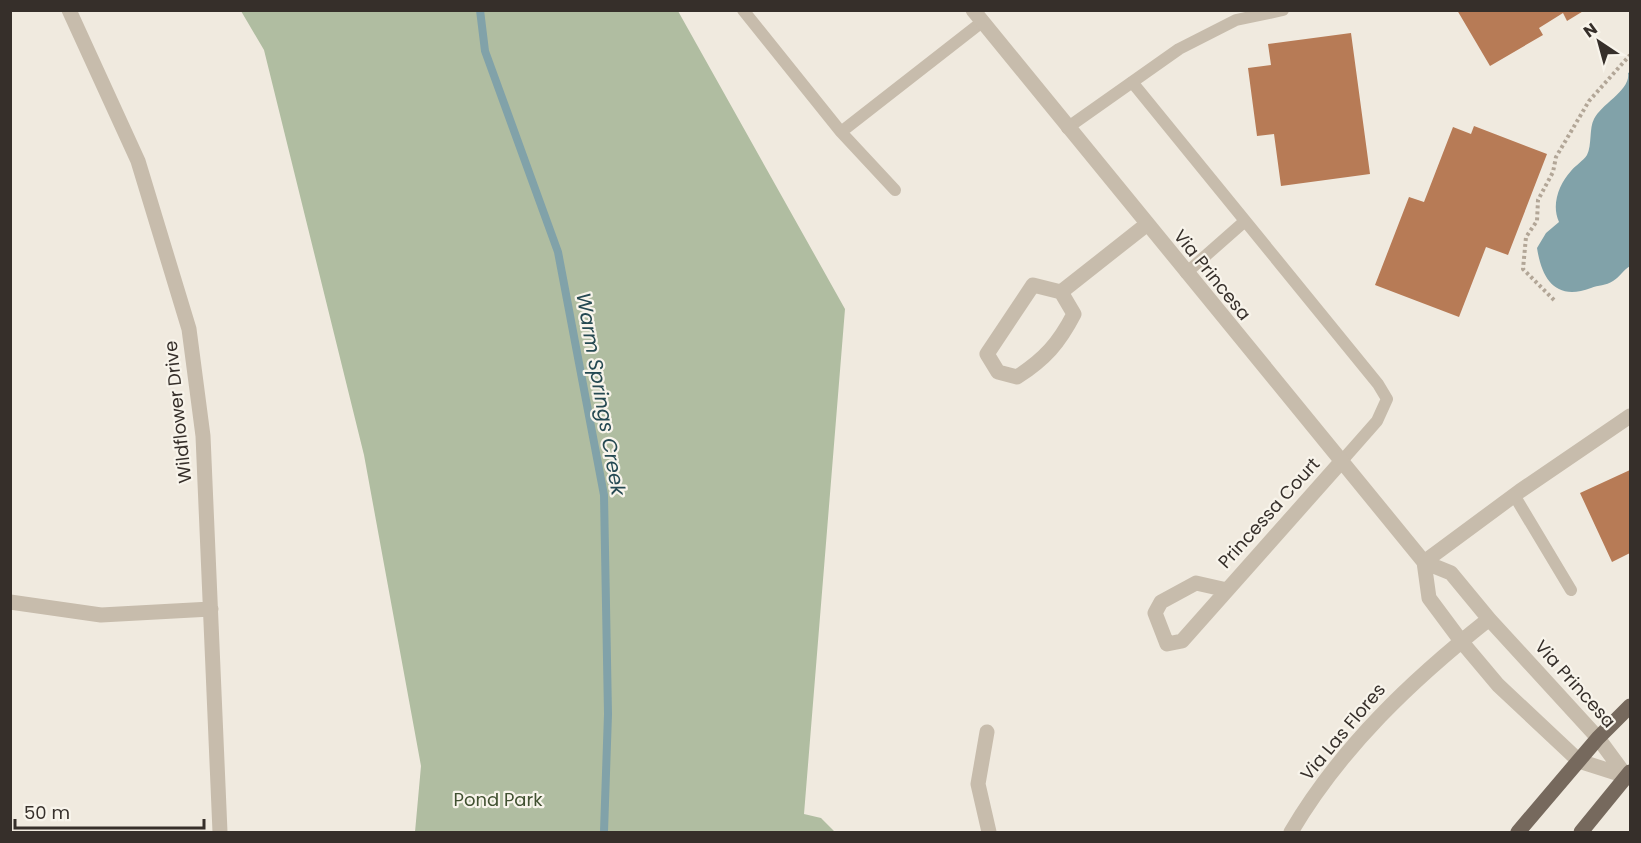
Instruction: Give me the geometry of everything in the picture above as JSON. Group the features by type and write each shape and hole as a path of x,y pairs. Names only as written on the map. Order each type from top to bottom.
{"main road":[{"path":"1518,832 1598,738 1630,706"},
{"path":"1581,832 1629,776"}],"street":[{"name":"Wildflower Drive","path":"69,10 138,161 189,329 203,436 220,832"},
{"name":"Via Princesa","path":"977,16 1340,463 1424,562 1451,573 1629,776"},
{"path":"1061,292 1146,225"},
{"path":"1033,285 1061,292 1074,314 1061,340 1037,364 1017,377 998,372 987,354 1033,285"},
{"path":"1629,776 1579,761 1498,685 1429,598 1424,562 1514,495 1630,416"},
{"name":"Princessa Court","path":"1227,590 1196,583 1161,602 1155,613 1167,644 1182,640 1227,590 1340,463"},
{"path":"10,602 101,615 211,609"},
{"name":"Via Las Flores","path":"1291,832 1337,764 1377,716 1489,619"},
{"path":"987,732 978,784 989,832"}],"lane":[{"path":"743,10 841,132 895,190"},
{"path":"1067,128 1179,49 1236,20 1283,10"},
{"path":"841,132 977,16"},
{"path":"1132,82 1378,384 1386,399 1377,421 1340,463"},
{"path":"1186,273 1245,221"},
{"path":"1514,495 1571,590"}],"path":[{"path":"1554,300 1523,268 1526,237 1537,221 1538,200 1553,172 1556,157 1589,101 1630,55"}],"green space":[{"name":"Pond Park","path":"241,11 678,11 845,309 804,814 821,818 835,832 415,832 421,766 364,455 264,50"}],"water":[{"path":"1630,72 1630,266 1608,284 1568,292 1553,285 1547,278 1537,248 1546,233 1559,222 1556,202 1560,188 1567,176 1587,155 1594,119 1625,85"}],"building":[{"path":"1457,10 1585,10 1567,21 1563,13 1539,28 1543,35 1490,66"},
{"path":"1351,33 1370,174 1281,186 1274,134 1257,136 1248,68 1271,65 1268,44"},
{"path":"1474,126 1547,154 1508,255 1486,247 1459,317 1375,285 1409,197 1424,202 1453,127 1471,134"},
{"path":"1630,470 1630,553 1612,562 1580,493"}],"waterway":[{"name":"Warm Springs Creek","path":"480,10 485,51 558,252 604,495 608,714 604,832"}]}
